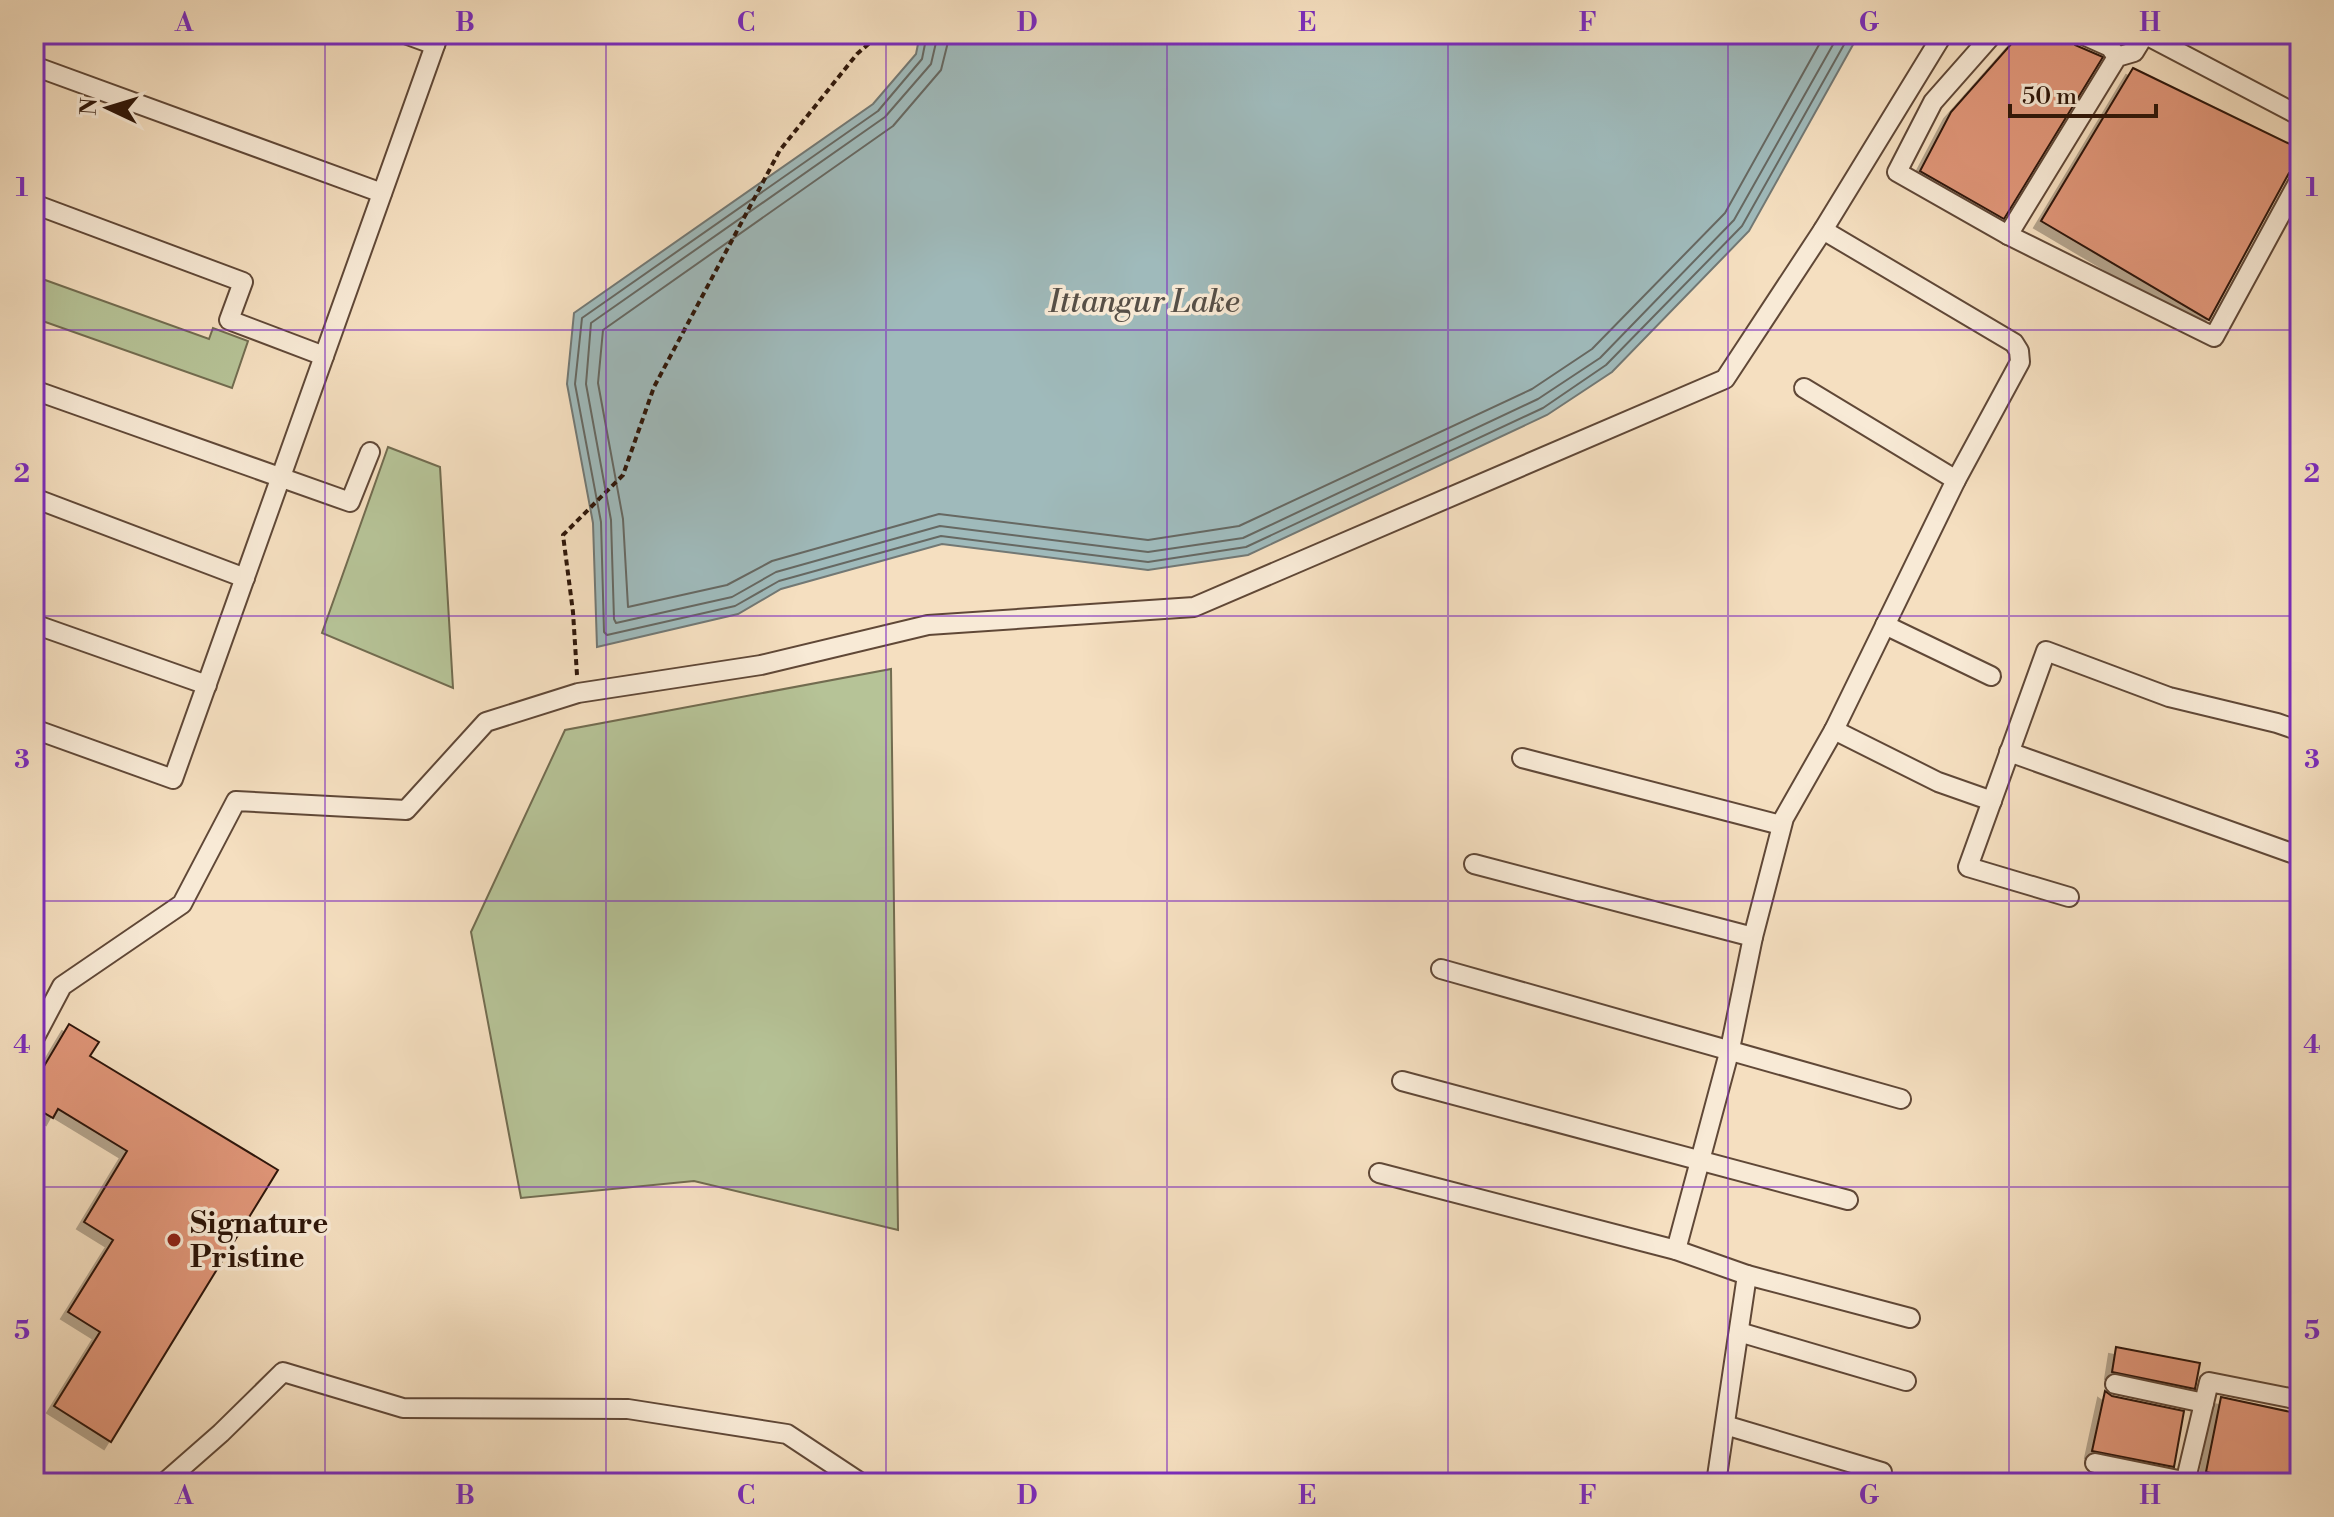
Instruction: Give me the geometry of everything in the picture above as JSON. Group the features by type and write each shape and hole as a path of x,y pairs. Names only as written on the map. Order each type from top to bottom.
{"street":[{"path":"34,729 173,779 437,39 405,34"},
{"path":"34,1039 62,986 182,904 236,801 406,810 486,722 578,693 761,665 928,625 1194,607 1725,379 1823,230 1943,34"},
{"path":"1993,34 1933,102 1897,172 2008,235 2214,337 2300,179"},
{"path":"2081,34 2110,47 2117,57"},
{"path":"2008,235 2117,57 2134,52 2145,34 2300,116"},
{"path":"34,66 382,193"},
{"path":"34,204 243,282 229,320 324,356"},
{"path":"1676,1250 1730,1049 1753,937 1781,825 1834,730 1956,480 2020,362 2014,343 1823,230"},
{"path":"1804,388 1956,480"},
{"path":"34,390 350,502 370,452"},
{"path":"34,498 245,578"},
{"path":"34,624 207,685"},
{"path":"1885,625 1991,676"},
{"path":"2069,897 1968,867 2046,651 2169,697 2300,731"},
{"path":"1834,730 1938,782 1992,801"},
{"path":"2009,752 2300,856"},
{"path":"1522,758 1781,825"},
{"path":"1474,864 1753,937"},
{"path":"1441,969 1901,1099"},
{"path":"1402,1081 1848,1200"},
{"path":"1379,1173 1676,1250 1747,1275 1910,1318"},
{"path":"1716,1483 1747,1275"},
{"path":"1739,1332 1906,1381"},
{"path":"164,1483 283,1372 403,1408 628,1409 787,1434 861,1483"},
{"path":"2095,1463 2188,1482 2209,1382 2300,1400"},
{"path":"2115,1384 2204,1403"},
{"path":"1725,1425 1882,1472"}],"path":[{"path":"578,693 573,612 563,535 623,475 654,387 780,150 857,54 880,34"}],"green space":[{"path":"34,276 209,339 213,328 248,341 232,388 34,318"},
{"path":"388,447 440,467 453,688 322,633"},
{"path":"891,669 898,1230 694,1181 521,1198 471,932 565,730"}],"water":[{"name":"Ittangur Lake","path":"920,34 1859,34 1749,231 1612,372 1547,415 1248,555 1148,570 942,544 781,589 738,614 597,647 593,523 567,384 574,313 873,104 916,54"}],"building":[{"path":"2020,34 2069,34 2075,45 2103,57 2004,219 1920,171 1951,112"},
{"path":"2133,68 2300,149 2300,167 2289,173 2209,320 2041,221"},
{"name":"Signature Pristine","path":"69,1024 99,1042 90,1056 278,1170 111,1442 54,1406 100,1332 68,1312 113,1240 84,1222 127,1151 58,1109 53,1118 34,1107 34,1083"},
{"path":"2116,1347 2200,1363 2195,1389 2112,1372"},
{"path":"2105,1391 2112,1396 2184,1411 2174,1467 2092,1451"},
{"path":"2221,1397 2300,1414 2300,1483 2256,1483 2206,1472"},
{"path":"2089,1473 2093,1475 2133,1483 2087,1483"}],"place":[{"name":"Signature Pristine","path":"174,1240"}]}
